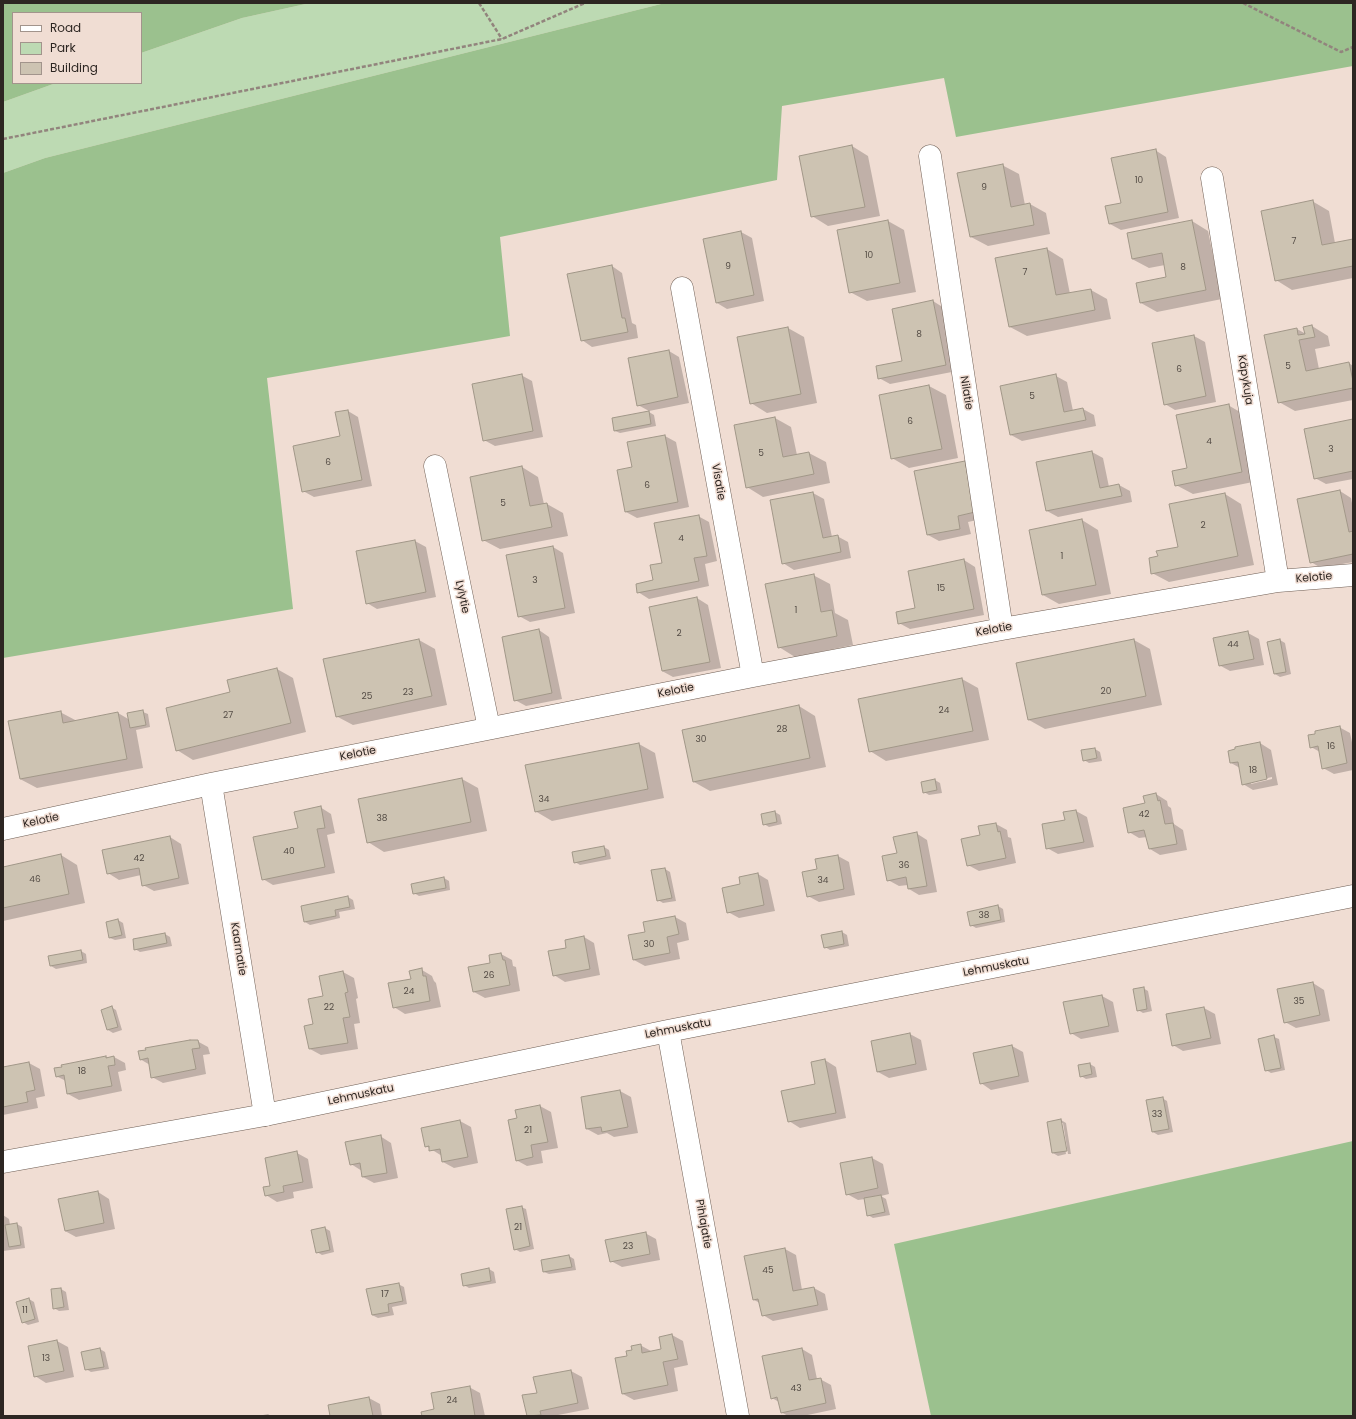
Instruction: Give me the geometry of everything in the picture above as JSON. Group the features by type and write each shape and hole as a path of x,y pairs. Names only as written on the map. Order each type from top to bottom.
{"street":[{"name":"Nilatie","path":"930,156 1002,629"},
{"name":"Käpykuja","path":"1212,178 1278,581"},
{"name":"Visatie","path":"682,288 753,676"},
{"name":"Lylytie","path":"435,466 489,728"},
{"name":"Kelotie","path":"3,829 211,784 489,728 1002,629 1278,581 1353,575"},
{"name":"Kaarnatie","path":"211,784 265,1115"},
{"name":"Lehmuskatu","path":"3,1162 265,1115 668,1031 1353,896"},
{"name":"Pihlajatie","path":"668,1031 738,1416"}],"path":[{"path":"479,3 502,39"},
{"path":"3,139 502,39 586,3"},
{"path":"1243,3 1341,52 1353,47"}],"green space":[{"path":"3,3 310,3 242,18 142,53 142,12 12,12 12,84 53,84 3,102"},
{"path":"310,3 665,3 45,158 3,173 3,102 53,84 142,84 142,53 242,18"},
{"path":"665,3 1353,3 1353,66 956,137 944,78 782,106 777,180 500,237 510,336 267,378 293,609 3,658 3,173 45,158"},
{"path":"1353,1141 1353,1416 931,1416 894,1244"}],"building":[{"path":"852,145 865,207 811,217 799,156"},
{"path":"1156,149 1168,212 1109,224 1105,206 1121,203 1111,158"},
{"path":"1003,164 1011,207 1030,203 1034,225 970,237 957,173"},
{"path":"1313,200 1322,245 1353,239 1353,266 1275,281 1261,211"},
{"path":"888,220 900,283 849,293 837,230"},
{"path":"1192,220 1206,290 1140,303 1136,283 1166,277 1162,253 1132,259 1127,233"},
{"path":"741,231 754,295 716,303 703,239"},
{"path":"1047,248 1056,295 1091,289 1095,310 1009,327 995,258"},
{"path":"612,265 622,318 625,318 628,332 581,341 567,274"},
{"path":"933,300 946,365 878,379 876,366 902,361 892,309"},
{"path":"1312,325 1315,337 1299,340 1306,371 1349,362 1353,388 1278,403 1264,335 1297,328 1298,335 1305,334 1303,327"},
{"path":"788,327 801,394 750,404 737,337"},
{"path":"1194,335 1206,396 1164,405 1152,343"},
{"path":"669,350 678,397 637,406 628,358"},
{"path":"522,374 533,431 483,441 472,384"},
{"path":"1056,374 1064,412 1083,408 1086,420 1010,435 1000,386"},
{"path":"929,385 942,449 891,459 879,395"},
{"path":"1229,404 1242,472 1175,486 1172,471 1187,468 1176,415"},
{"path":"348,410 362,480 302,492 293,446 340,436 335,412"},
{"path":"649,411 651,424 614,431 612,418"},
{"path":"775,417 783,457 809,452 814,474 746,488 734,425"},
{"path":"1353,419 1353,471 1314,479 1304,429"},
{"path":"665,435 678,502 625,512 617,470 632,467 627,442"},
{"path":"1092,451 1100,488 1119,484 1122,496 1046,511 1036,462"},
{"path":"965,461 975,512 958,516 960,529 927,535 914,471"},
{"path":"522,466 530,506 547,503 552,527 482,541 470,477"},
{"path":"1340,490 1349,532 1353,531 1353,554 1310,563 1297,499"},
{"path":"813,492 823,538 838,535 841,552 782,564 770,500"},
{"path":"1225,493 1238,556 1151,574 1149,558 1158,556 1156,551 1178,547 1169,504"},
{"path":"699,515 707,556 694,558 699,581 637,593 636,584 653,580 650,565 662,563 654,523"},
{"path":"1082,519 1096,585 1042,595 1029,530"},
{"path":"415,540 426,592 366,604 356,551"},
{"path":"553,546 565,608 518,617 506,555"},
{"path":"964,559 974,609 898,624 896,612 915,608 908,571"},
{"path":"814,574 821,612 832,610 837,636 778,648 765,584"},
{"path":"697,597 710,662 662,671 649,607"},
{"path":"539,629 552,693 514,701 502,637"},
{"path":"1248,631 1254,659 1219,666 1213,638"},
{"path":"419,639 432,696 336,717 323,659"},
{"path":"1134,639 1146,696 1028,720 1016,663"},
{"path":"1280,639 1286,672 1274,674 1267,642"},
{"path":"277,668 291,723 176,751 166,708 230,692 227,680"},
{"path":"962,678 973,731 869,752 858,699"},
{"path":"799,705 810,758 693,782 682,730"},
{"path":"143,710 146,725 130,728 127,713"},
{"path":"61,711 63,723 118,712 127,759 20,779 8,721"},
{"path":"1340,726 1347,763 1322,769 1318,746 1310,748 1308,735 1315,734 1315,731"},
{"path":"1260,742 1267,779 1242,785 1238,762 1230,763 1228,751 1235,749 1235,747"},
{"path":"639,743 648,789 535,812 525,765"},
{"path":"1095,748 1097,758 1083,761 1081,750"},
{"path":"462,778 471,822 367,843 358,799"},
{"path":"935,779 937,790 923,793 921,782"},
{"path":"1156,793 1158,801 1160,800 1165,824 1173,823 1177,844 1149,849 1144,830 1128,833 1123,808 1145,803 1143,796"},
{"path":"321,806 325,828 317,829 325,867 262,880 253,837 298,828 294,812"},
{"path":"1076,810 1084,842 1046,849 1042,824 1065,820 1063,812"},
{"path":"775,811 777,822 763,825 761,814"},
{"path":"996,823 998,832 1000,831 1006,858 967,866 961,839 980,835 978,826"},
{"path":"917,832 927,886 908,889 906,877 887,881 882,856 897,853 893,837"},
{"path":"170,836 179,878 142,886 139,868 107,874 102,850"},
{"path":"604,846 606,856 574,863 572,852"},
{"path":"61,854 69,894 3,908 3,867"},
{"path":"838,855 844,889 807,897 802,872 817,869 815,859"},
{"path":"665,868 672,898 657,901 651,870"},
{"path":"758,873 764,905 727,913 722,888 740,884 739,877"},
{"path":"444,877 446,888 413,894 411,884"},
{"path":"348,896 350,907 335,910 336,916 304,922 301,906"},
{"path":"998,905 1001,920 970,926 967,912"},
{"path":"675,916 679,934 667,937 670,953 633,960 628,935 645,932 643,922"},
{"path":"118,919 122,935 109,938 106,922"},
{"path":"842,931 844,944 824,948 821,935"},
{"path":"165,933 167,943 134,950 133,939"},
{"path":"584,936 590,969 553,976 548,951 566,948 565,940"},
{"path":"81,950 83,960 50,966 48,956"},
{"path":"501,953 503,960 505,960 510,985 473,992 468,967 490,963 489,955"},
{"path":"422,968 423,976 426,976 430,1001 393,1008 388,983 411,979 409,971"},
{"path":"343,971 348,992 345,993 350,1017 343,1018 348,1043 309,1049 304,1026 313,1024 308,999 323,996 319,976"},
{"path":"1313,982 1320,1015 1284,1023 1277,989"},
{"path":"1144,987 1147,1009 1137,1011 1133,989"},
{"path":"1102,995 1109,1026 1070,1034 1063,1002"},
{"path":"112,1006 118,1027 107,1030 101,1010"},
{"path":"1204,1007 1211,1038 1172,1046 1166,1014"},
{"path":"910,1033 916,1064 877,1072 871,1041"},
{"path":"1274,1035 1281,1068 1265,1071 1258,1039"},
{"path":"198,1040 200,1048 192,1049 196,1069 151,1078 148,1058 140,1060 138,1051 146,1050 145,1048"},
{"path":"1012,1045 1019,1076 980,1084 973,1053"},
{"path":"106,1056 106,1058 114,1056 115,1065 108,1066 112,1086 67,1094 64,1075 56,1077 54,1068 62,1067 61,1065"},
{"path":"825,1059 836,1113 788,1122 781,1091 815,1084 811,1062"},
{"path":"29,1062 35,1090 26,1092 28,1102 3,1107 3,1067"},
{"path":"1090,1063 1092,1074 1080,1077 1078,1065"},
{"path":"620,1090 628,1127 602,1132 601,1127 586,1129 581,1097"},
{"path":"1163,1097 1169,1129 1152,1132 1146,1100"},
{"path":"540,1105 548,1142 531,1145 533,1157 516,1161 508,1120 517,1118 515,1110"},
{"path":"1061,1119 1067,1151 1052,1153 1047,1122"},
{"path":"460,1120 468,1157 442,1162 440,1149 429,1151 429,1146 425,1147 421,1128"},
{"path":"381,1135 387,1173 362,1177 360,1163 350,1165 345,1142"},
{"path":"297,1151 303,1182 283,1186 284,1192 265,1196 263,1187 270,1186 265,1158"},
{"path":"872,1157 878,1188 846,1195 840,1163"},
{"path":"98,1191 104,1223 65,1231 58,1199"},
{"path":"881,1195 885,1212 867,1216 864,1198"},
{"path":"522,1206 530,1246 514,1250 506,1209"},
{"path":"17,1223 21,1245 9,1247 5,1225"},
{"path":"325,1227 330,1250 316,1253 311,1230"},
{"path":"646,1232 650,1254 610,1262 605,1240"},
{"path":"785,1248 793,1291 814,1287 818,1305 762,1316 758,1299 753,1300 744,1256"},
{"path":"569,1255 572,1267 543,1272 541,1260"},
{"path":"489,1268 491,1281 463,1286 461,1274"},
{"path":"399,1283 403,1301 388,1304 389,1312 372,1315 366,1289"},
{"path":"61,1288 64,1307 53,1309 51,1289"},
{"path":"29,1298 35,1319 22,1323 16,1302"},
{"path":"672,1334 678,1359 663,1362 668,1385 622,1394 615,1358 627,1356 626,1351 632,1350 631,1346 641,1344 642,1353 661,1349 659,1337"},
{"path":"57,1340 64,1371 34,1377 28,1346"},
{"path":"100,1348 104,1367 85,1370 81,1352"},
{"path":"802,1348 809,1380 821,1378 826,1403 781,1413 777,1397 771,1399 762,1356"},
{"path":"571,1370 578,1403 540,1411 541,1415 527,1416 522,1395 537,1393 533,1377"},
{"path":"470,1386 475,1416 422,1416 421,1412 434,1409 431,1393"},
{"path":"369,1397 373,1416 330,1416 328,1405"}]}
